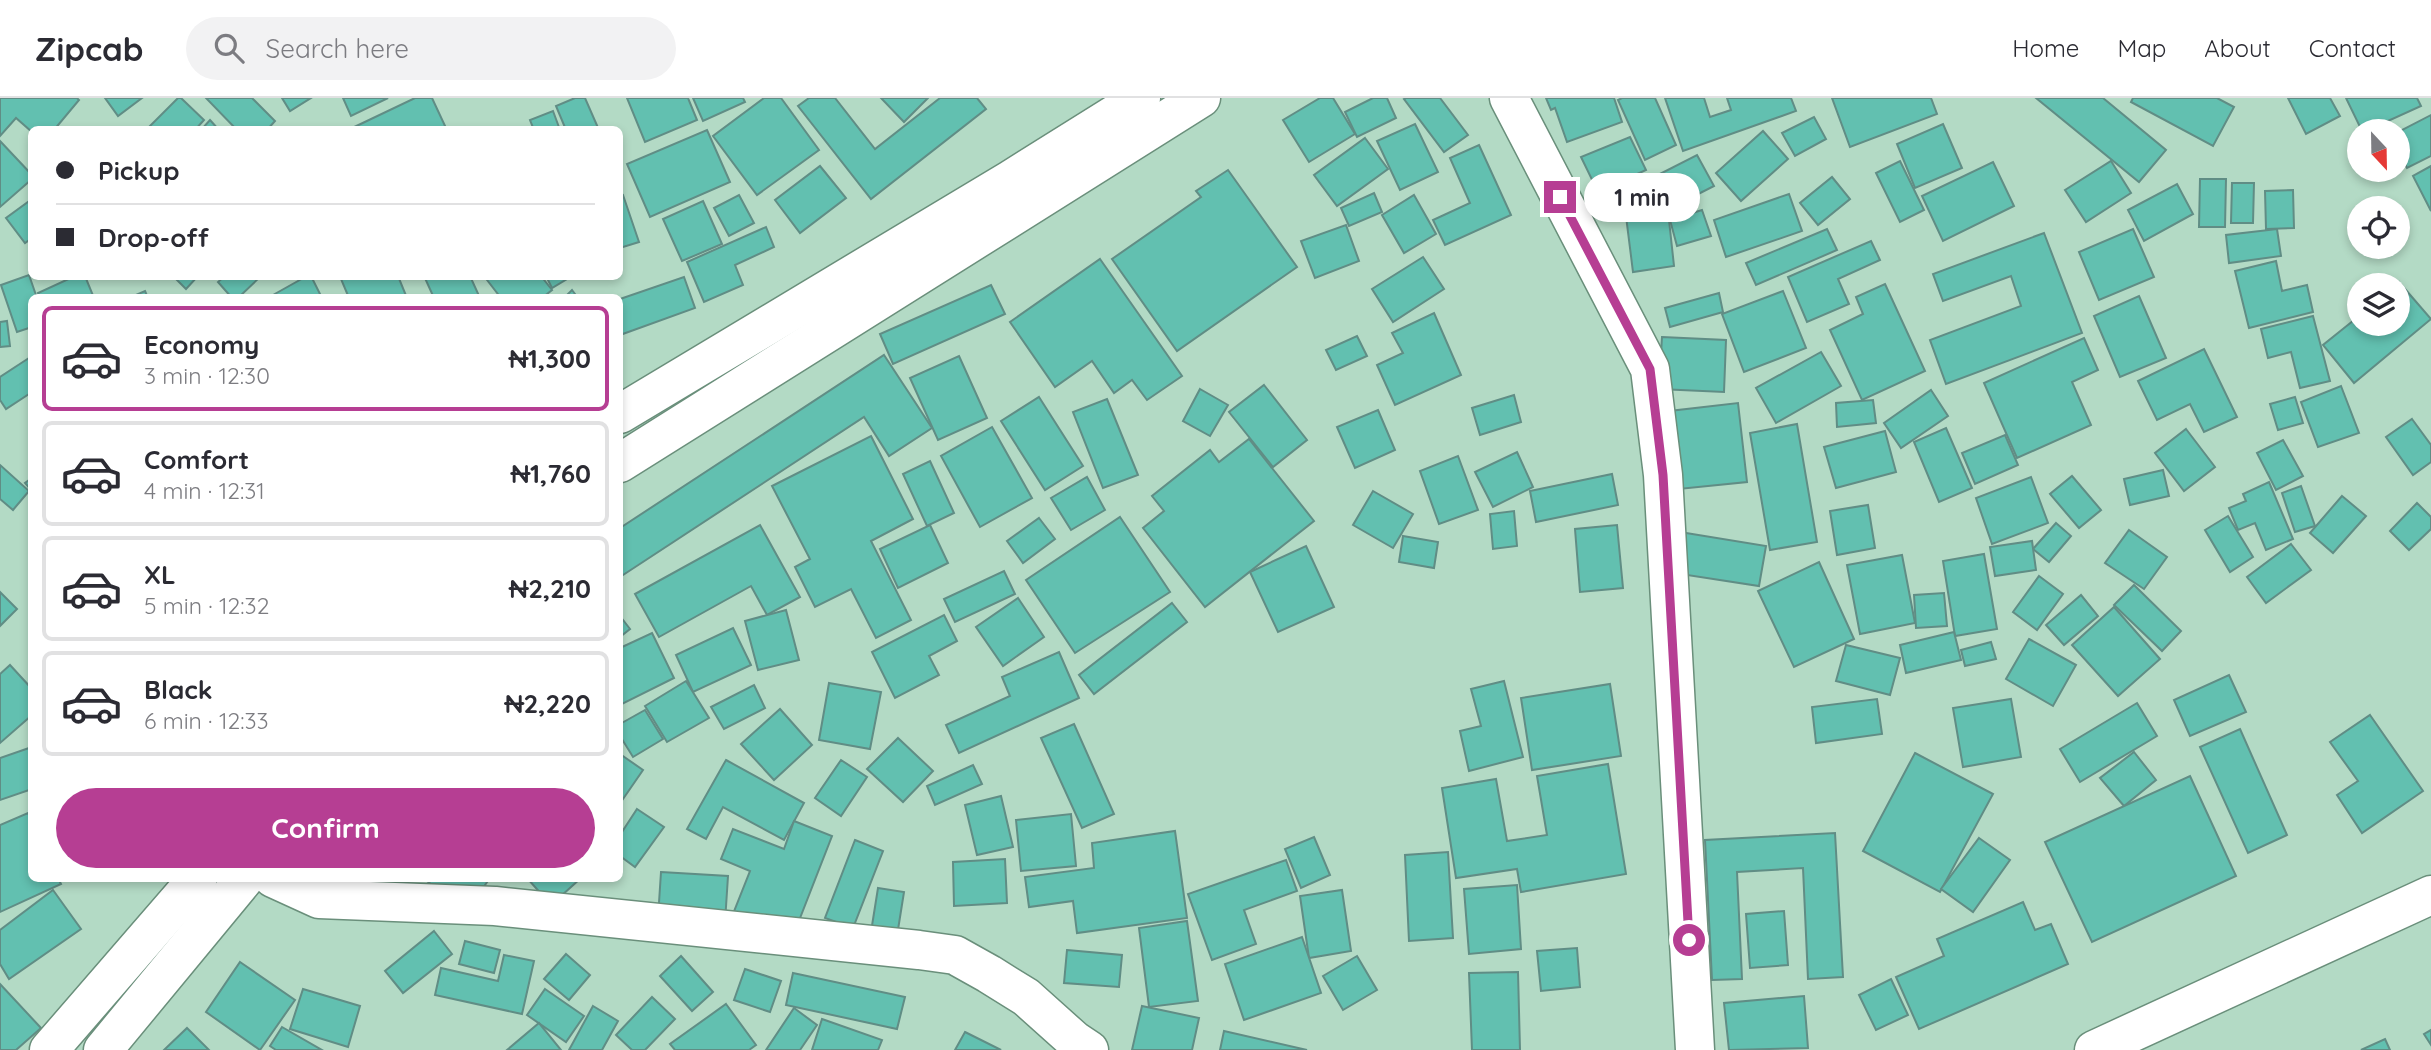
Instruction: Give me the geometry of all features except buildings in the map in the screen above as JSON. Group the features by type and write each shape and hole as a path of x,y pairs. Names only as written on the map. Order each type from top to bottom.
{"street":[{"path":"623,412 1010,180 1141,98"},
{"path":"623,461 1201,98"},
{"path":"1509,98 1650,369 1663,475 1695,1050"},
{"path":"48,1050 195,882"},
{"path":"103,1050 242,882"},
{"path":"282,882 319,899 495,906 919,950 954,956 1026,997 1089,1050"},
{"path":"2094,1050 2431,895"}],"route":[{"path":"1560,197 1650,369 1663,475 1689,940"}]}
